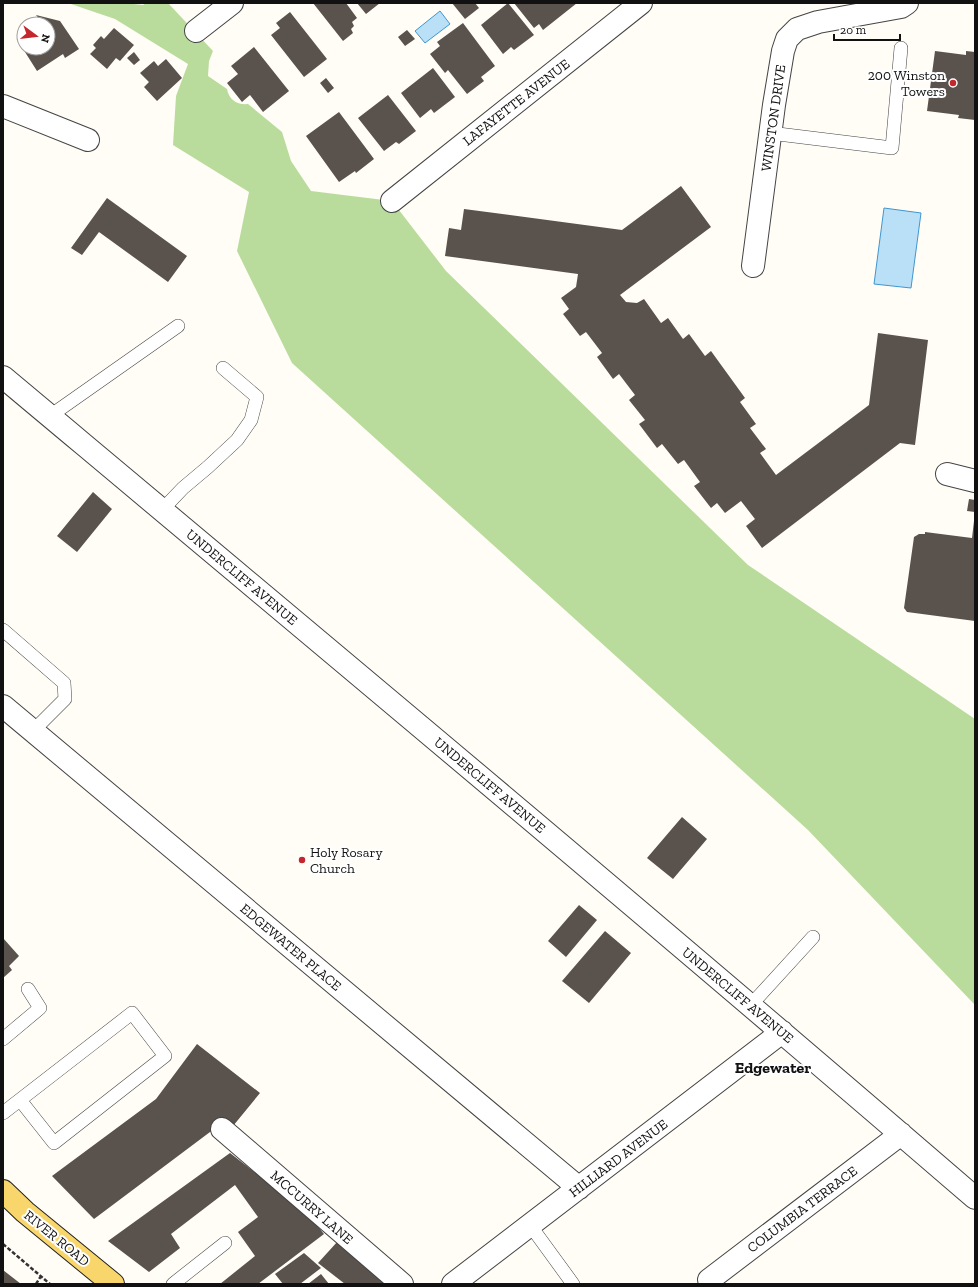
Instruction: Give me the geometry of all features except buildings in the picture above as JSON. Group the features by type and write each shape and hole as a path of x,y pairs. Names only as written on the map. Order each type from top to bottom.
{"main road":[{"name":"RIVER ROAD","path":"3,1191 25,1212 113,1284"}],"street":[{"path":"196,31 232,3"},
{"name":"LAFAYETTE AVENUE","path":"392,201 641,3"},
{"name":"WINSTON DRIVE","path":"753,266 770,133 783,51 787,39 797,29 818,22 844,10 901,7 907,3"},
{"path":"3,106 88,140"},
{"name":"UNDERCLIFF AVENUE","path":"3,377 438,741 782,1032 975,1198"},
{"path":"947,474 975,481"},
{"name":"EDGEWATER PLACE","path":"3,706 579,1188"},
{"name":"HILLIARD AVENUE","path":"453,1284 782,1032"},
{"name":"MCCURRY LANE","path":"222,1129 402,1284"},
{"name":"COLUMBIA TERRACE","path":"714,1284 709,1280 901,1134"}],"lane":[{"path":"770,133 892,148 901,48"},
{"path":"50,416 178,326"},
{"path":"162,510 183,488 237,440 251,420 257,396 223,368"},
{"path":"3,630 64,683 64,699 33,731"},
{"path":"750,1006 813,937"},
{"path":"3,1039 40,1008 28,989"},
{"path":"3,1113 132,1013 165,1056 54,1143 20,1100"},
{"path":"530,1225 573,1284"},
{"path":"173,1284 225,1243"}],"path":[{"path":"3,1244 50,1284"},
{"path":"36,1284 41,1276"}],"green space":[{"path":"68,3 133,3 143,5 146,3 168,3 213,51 209,61 208,76 227,89 234,101 240,104 248,104 282,132 291,161 311,191 392,201 446,271 748,565 975,719 975,1005 808,830 292,363 237,251 249,192 173,145 176,96 188,64 115,19"}],"water":[{"path":"440,11 450,24 425,43 415,31"},
{"path":"884,208 921,213 911,288 874,284"}],"place":[{"name":"200 Winston Towers","path":"953,83"},
{"name":"Holy Rosary Church","path":"302,860"}],"district":[{"name":"Edgewater","path":"773,1067"}]}
